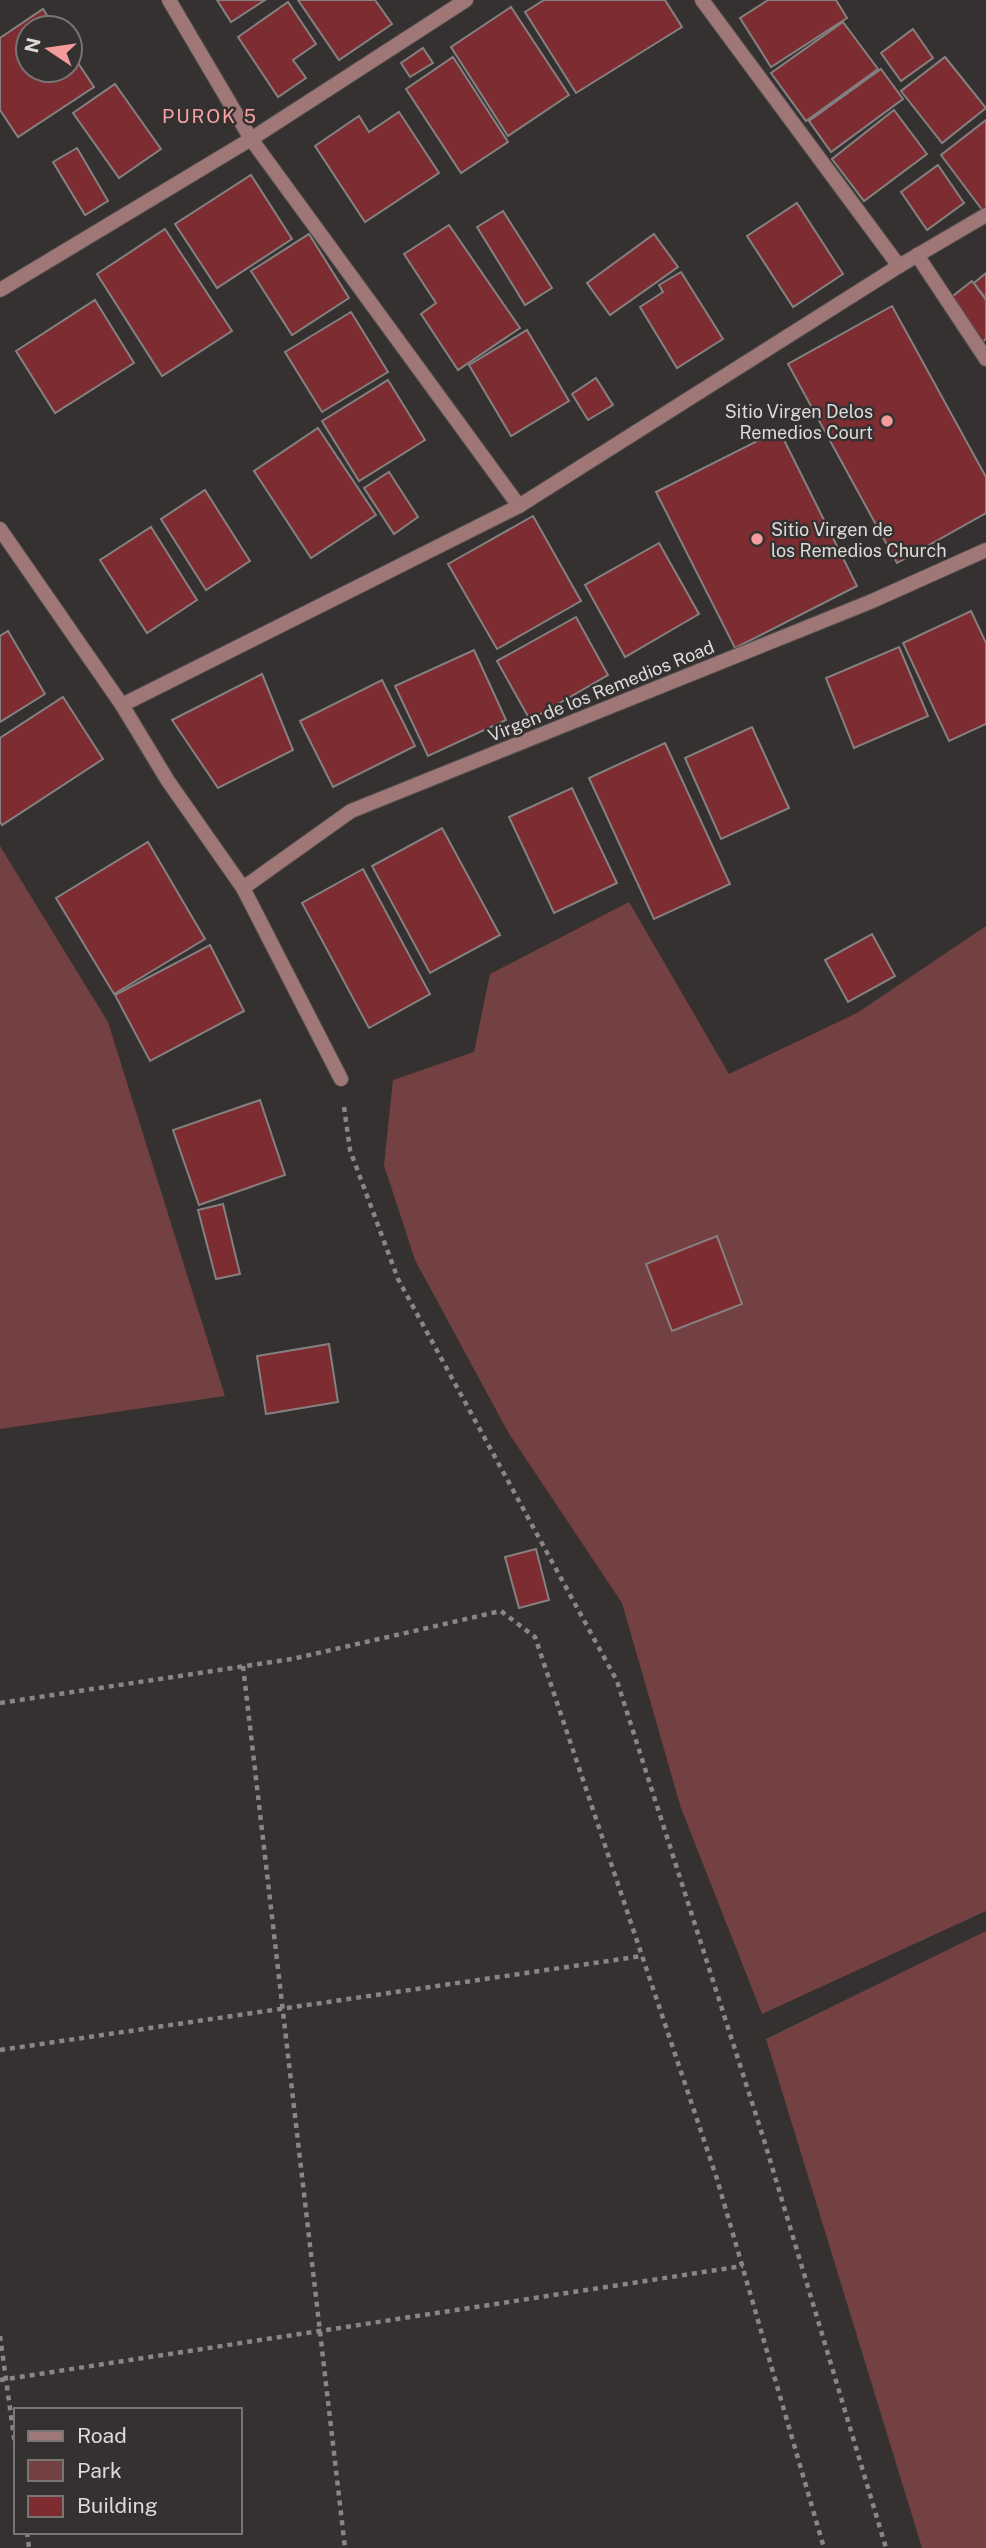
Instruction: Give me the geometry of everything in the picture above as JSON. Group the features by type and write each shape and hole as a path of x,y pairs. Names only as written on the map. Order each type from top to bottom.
{"street":[{"path":"169,0 251,139 519,506"},
{"path":"0,290 251,139 466,0"},
{"path":"702,0 899,266"},
{"path":"122,705 519,506 899,266 986,215"},
{"path":"917,255 986,359"},
{"path":"0,529 122,705 168,781 243,888 341,1079"},
{"name":"Virgen de los Remedios Road","path":"243,888 351,811 870,602 986,550"}],"path":[{"path":"341,1079 350,1150 398,1279 617,1681 764,2140 886,2548"},
{"path":"0,1703 292,1659 501,1611 535,1637 717,2179 824,2548"},
{"path":"243,1666 345,2548"},
{"path":"0,2050 642,1956"},
{"path":"3,2380 743,2266"},
{"path":"0,2336 3,2380 14,2441"}],"green space":[{"path":"0,846 108,1022 225,1396 0,1429"},
{"path":"629,902 729,1074 857,1013 986,926 986,1911 762,2014 681,1808 622,1603 508,1432 415,1260 384,1165 393,1080 474,1052 490,974"},
{"path":"986,1931 986,2548 922,2548 766,2039"}],"building":[{"path":"217,0 265,0 231,22"},
{"path":"298,0 375,0 392,24 339,60"},
{"path":"544,0 665,0 682,27 576,93 525,12"},
{"path":"768,0 836,0 847,18 771,67 740,18"},
{"path":"288,2 316,44 293,60 306,78 278,97 238,37"},
{"path":"511,7 569,95 508,136 451,47"},
{"path":"843,22 878,69 806,121 771,73"},
{"path":"14,29 14,84 84,84 84,72 94,87 18,137 0,110 0,38"},
{"path":"913,29 933,58 901,81 881,53"},
{"path":"423,48 433,63 410,77 401,63"},
{"path":"453,57 508,142 461,173 406,89"},
{"path":"945,57 986,108 942,143 901,91"},
{"path":"881,69 903,99 831,152 809,121"},
{"path":"115,84 161,149 119,178 73,113"},
{"path":"894,110 927,154 864,201 832,159"},
{"path":"399,112 439,173 365,222 315,146 359,116 369,132"},
{"path":"986,120 986,209 983,211 941,155"},
{"path":"77,148 108,201 85,215 53,162"},
{"path":"938,165 964,203 927,230 901,192"},
{"path":"251,175 292,239 217,288 175,224"},
{"path":"797,203 843,274 793,307 747,236"},
{"path":"503,211 552,288 525,305 477,227"},
{"path":"449,225 520,328 458,370 421,314 436,303 404,254"},
{"path":"165,229 232,331 162,376 97,274"},
{"path":"309,234 349,298 292,335 251,271"},
{"path":"654,234 678,267 610,315 587,283"},
{"path":"681,272 723,339 677,368 640,307 663,292 659,285"},
{"path":"986,273 986,299 974,283"},
{"path":"972,281 986,300 986,339 982,342 949,299"},
{"path":"95,300 134,363 55,413 16,351"},
{"name":"Sitio Virgen Delos Remedios Court","path":"892,306 986,477 986,513 897,563 788,364"},
{"path":"351,312 388,372 322,412 285,352"},
{"path":"527,330 569,401 511,436 469,365"},
{"path":"596,378 613,405 588,420 572,394"},
{"path":"388,380 425,440 359,481 322,421"},
{"path":"318,428 376,515 311,558 254,471"},
{"name":"Sitio Virgen de los Remedios Church","path":"779,430 857,586 735,648 656,492"},
{"path":"389,472 418,517 394,534 364,488"},
{"path":"205,490 250,561 206,590 161,519"},
{"path":"533,516 581,601 497,649 448,564"},
{"path":"151,527 197,600 147,633 100,560"},
{"path":"659,543 699,614 625,657 585,585"},
{"path":"971,611 986,643 986,724 949,741 903,643"},
{"path":"576,617 608,675 530,720 497,661"},
{"path":"8,631 45,694 0,722 0,636"},
{"path":"899,647 928,716 854,748 826,678"},
{"path":"474,650 506,720 428,756 395,686"},
{"path":"262,674 293,750 218,788 172,720"},
{"path":"382,680 415,746 333,787 300,721"},
{"path":"63,697 103,759 2,825 0,738"},
{"path":"752,727 789,808 721,839 685,758"},
{"path":"665,743 730,884 654,919 589,778"},
{"path":"572,788 617,883 554,913 509,817"},
{"path":"442,828 500,935 430,973 372,866"},
{"path":"148,842 205,939 114,994 56,898"},
{"path":"363,869 430,994 369,1028 302,903"},
{"path":"872,934 895,976 848,1002 825,960"},
{"path":"210,945 244,1011 150,1061 115,995"},
{"path":"260,1100 285,1175 199,1205 173,1130"},
{"path":"223,1204 240,1274 216,1279 198,1210"},
{"path":"717,1236 742,1304 672,1331 646,1264"},
{"path":"329,1344 338,1402 266,1414 257,1356"},
{"path":"536,1549 549,1600 519,1608 505,1557"}],"place":[{"name":"Sitio Virgen Delos Remedios Court","path":"887,421"},
{"name":"Sitio Virgen de los Remedios Church","path":"757,539"}],"district":[{"name":"PUROK 5","path":"210,116"}]}
